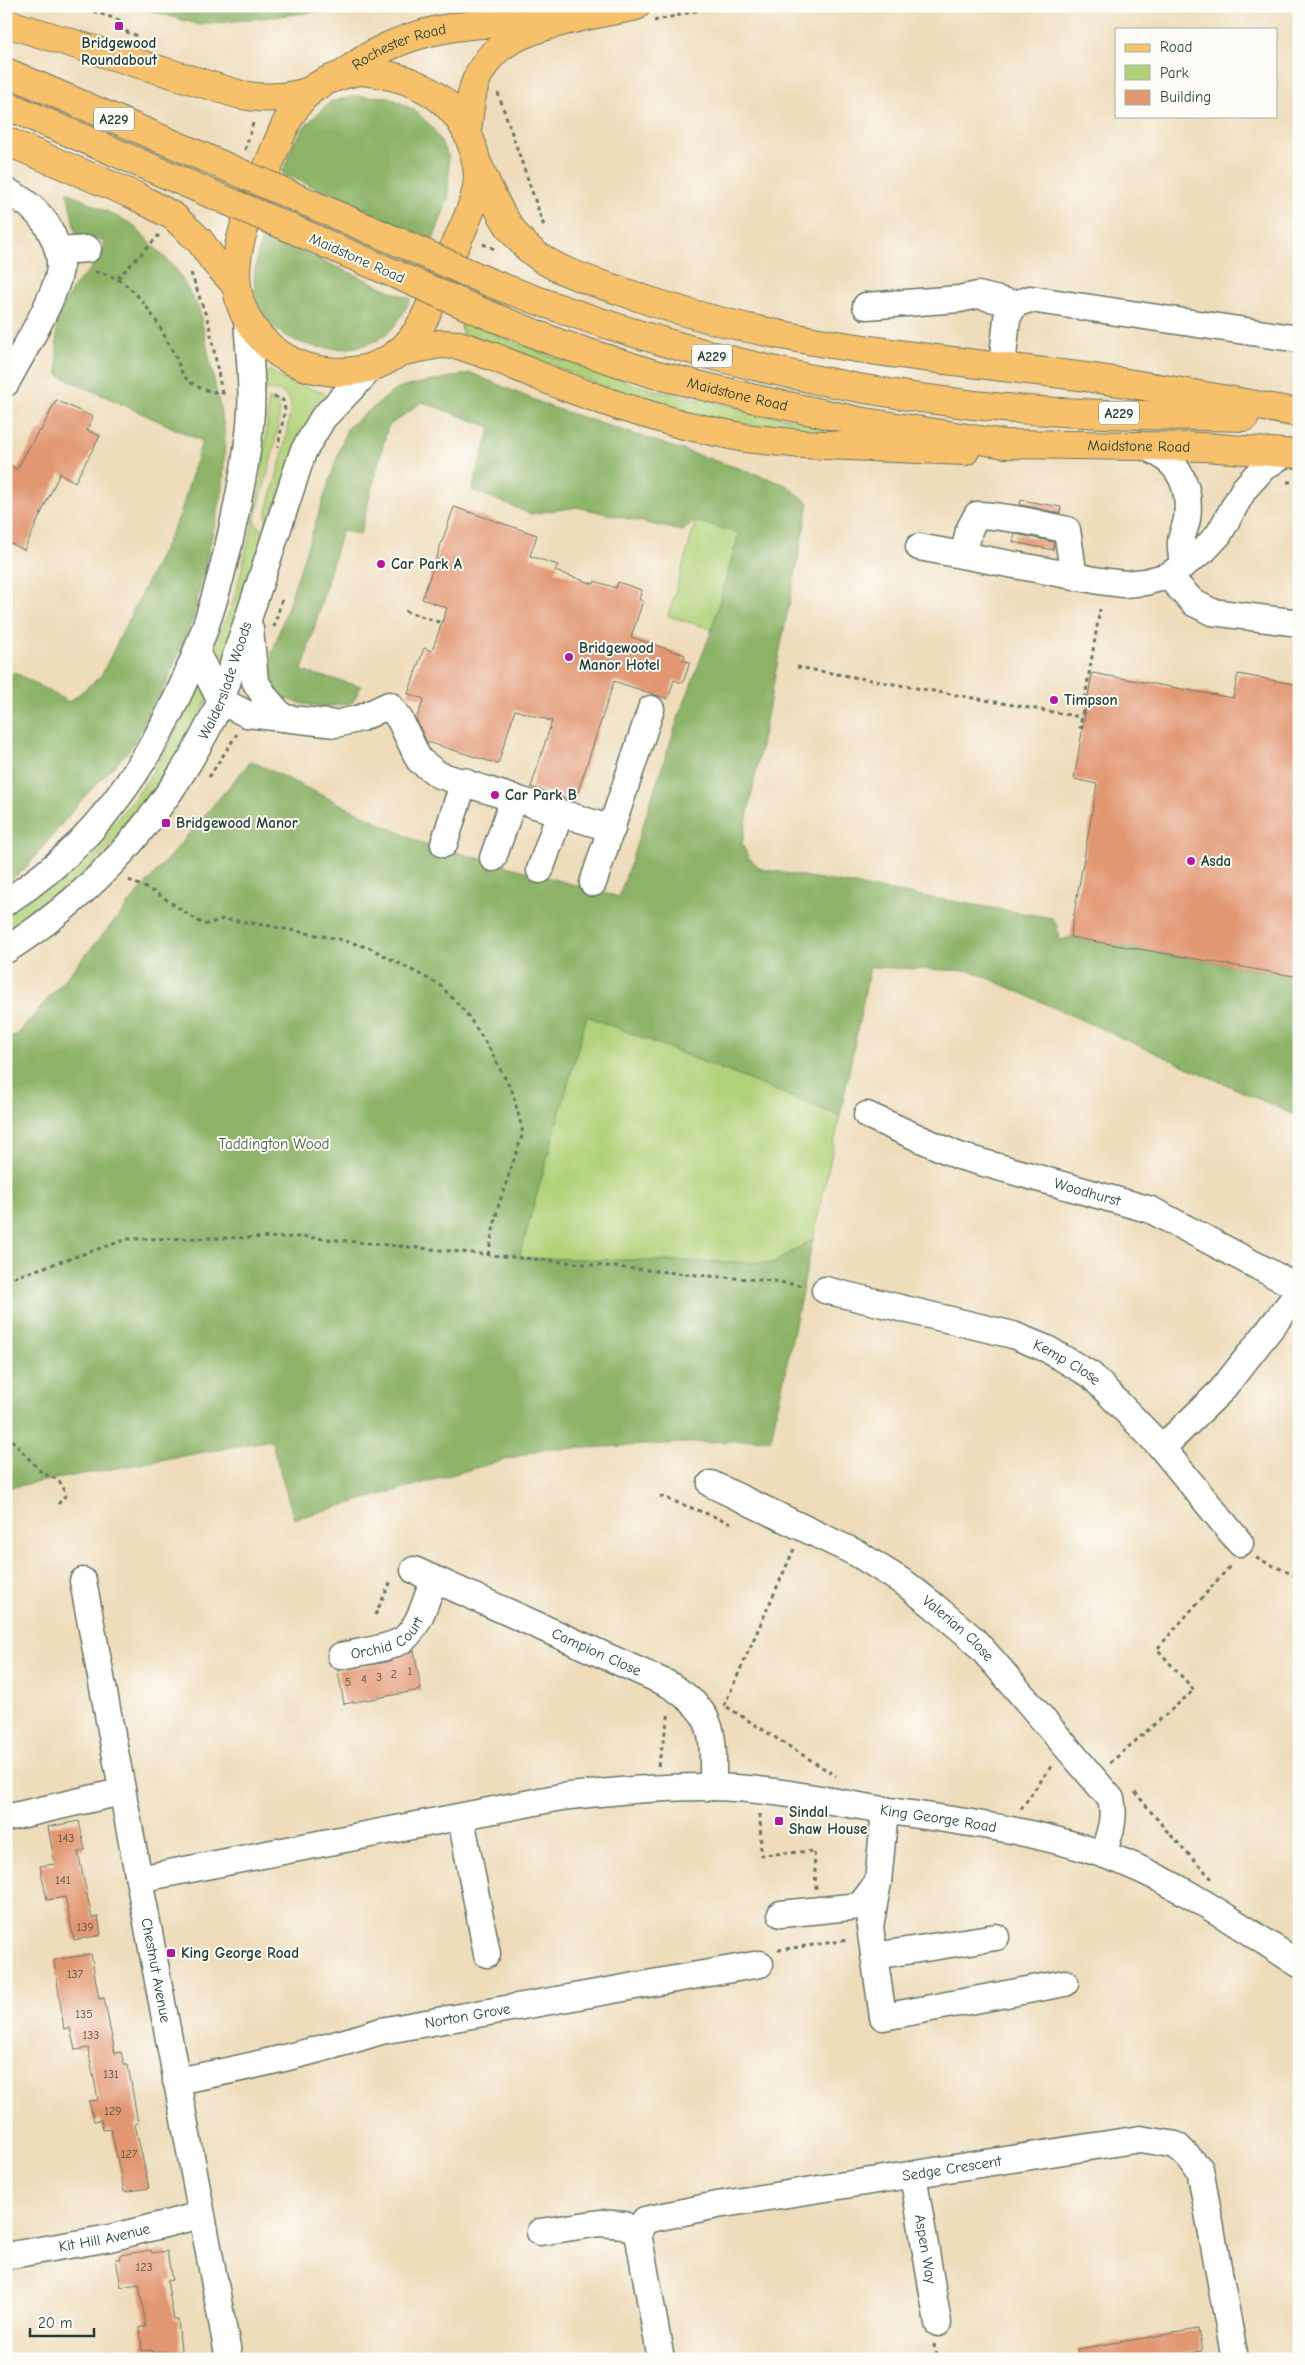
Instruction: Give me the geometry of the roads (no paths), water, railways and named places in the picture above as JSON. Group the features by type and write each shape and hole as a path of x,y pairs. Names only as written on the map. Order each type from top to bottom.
{"main road":[{"name":"Rochester Road","path":"343,74 373,54 433,30 503,22 548,24 643,14"},
{"path":"6,23 241,95 277,98 295,96 310,91 343,74 360,72 393,76 423,86 446,103 467,130 476,161 499,212 513,232 530,250 551,264 577,275 686,313 754,330 899,355 1003,355 1299,413"},
{"name":"Rochester Road","path":"467,130 476,84 491,55 504,45 548,24"},
{"name":"Maidstone Road","path":"6,72 491,283 570,314 659,343 772,372 862,389 976,405 1299,419"},
{"path":"310,91 293,111 282,133 242,229 237,249 237,286 247,321 254,332 269,347 286,358 305,367 336,372 352,371 373,366 399,352 419,347 460,345 622,407 684,425 745,438 810,444 924,450 978,451 1005,444"},
{"name":"Maidstone Road","path":"6,105 478,311 558,343 654,374 755,399 859,421 1005,444 1140,445 1293,454"},
{"path":"6,141 136,196 173,216 200,241 214,261 237,286"},
{"path":"399,352 420,324 464,221 475,193 478,178 476,161"}],"street":[{"path":"6,192 30,206 46,225 59,251 60,265 58,279 6,383"},
{"path":"59,251 88,249"},
{"path":"866,306 960,299 978,294 1015,304 1030,299 1299,339"},
{"path":"1003,355 1008,318 1015,304"},
{"path":"6,902 44,874 72,849 130,780 153,746 171,712 196,652 220,582 244,469 251,410 247,321"},
{"name":"Walderslade Woods","path":"6,950 42,927 76,899 132,843 174,787 205,735 221,701 303,452 312,433 338,400 373,366"},
{"path":"1140,445 1157,451 1166,458 1183,480 1187,510 1176,570 1194,603 1212,612 1299,623"},
{"path":"919,547 964,554 1074,577 1124,584 1145,582 1176,570 1204,550 1219,534 1244,489 1264,468 1293,454"},
{"path":"964,554 969,530 977,515 999,515 1067,530 1074,577"},
{"path":"249,619 255,681 265,697 283,718"},
{"path":"196,652 221,701 247,714 336,724 360,718 389,704 400,720 419,760 439,775 464,781 560,814 612,829"},
{"path":"593,883 651,709"},
{"path":"444,844 464,781"},
{"path":"493,858 514,798"},
{"path":"540,870 560,814"},
{"name":"Woodhurst","path":"867,1115 959,1156 1151,1210 1299,1288"},
{"name":"Kemp Close","path":"826,1290 1013,1335 1047,1349 1090,1375 1162,1448 1242,1547"},
{"path":"1162,1448 1221,1391 1299,1292"},
{"name":"Valerian Close","path":"711,1484 858,1554 920,1595 973,1639 1111,1799 1114,1812 1112,1828 1103,1854"},
{"name":"Orchid Court","path":"342,1656 394,1644 404,1638 413,1628 414,1574"},
{"name":"Campion Close","path":"414,1574 675,1688 694,1701 708,1718 712,1734 713,1787"},
{"name":"Chestnut Avenue","path":"83,1581 121,1792 229,2359"},
{"name":"King George Road","path":"139,1879 461,1818 561,1797 653,1788 713,1787 760,1791 1007,1828 1103,1854 1154,1876 1194,1898 1299,1964"},
{"path":"6,1818 121,1792"},
{"path":"885,1810 878,1882 870,1927 883,2017 1065,1983"},
{"path":"461,1818 487,1954"},
{"path":"781,1914 860,1906 878,1882"},
{"path":"873,1947 996,1937"},
{"name":"Norton Grove","path":"176,2081 272,2062 328,2048 381,2031 760,1964"},
{"name":"Sedge Crescent","path":"638,2233 645,2220 671,2214 1140,2139 1176,2145 1200,2170 1235,2359"},
{"name":"Aspen Way","path":"913,2175 938,2323"},
{"name":"Kit Hill Avenue","path":"6,2256 110,2238 202,2214"},
{"path":"540,2232 600,2223 624,2225 638,2233 661,2359"}],"place":[{"name":"Bridgewood Roundabout","path":"119,26"},
{"name":"Car Park A","path":"381,564"},
{"name":"Bridgewood Manor Hotel","path":"569,657"},
{"name":"Timpson","path":"1054,700"},
{"name":"Car Park B","path":"495,795"},
{"name":"Bridgewood Manor","path":"166,823"},
{"name":"Asda","path":"1191,861"},
{"name":"Sindal Shaw House","path":"779,1821"},
{"name":"King George Road","path":"171,1953"}],"park label":[{"name":"Taddington Wood","path":"274,1144"}]}
